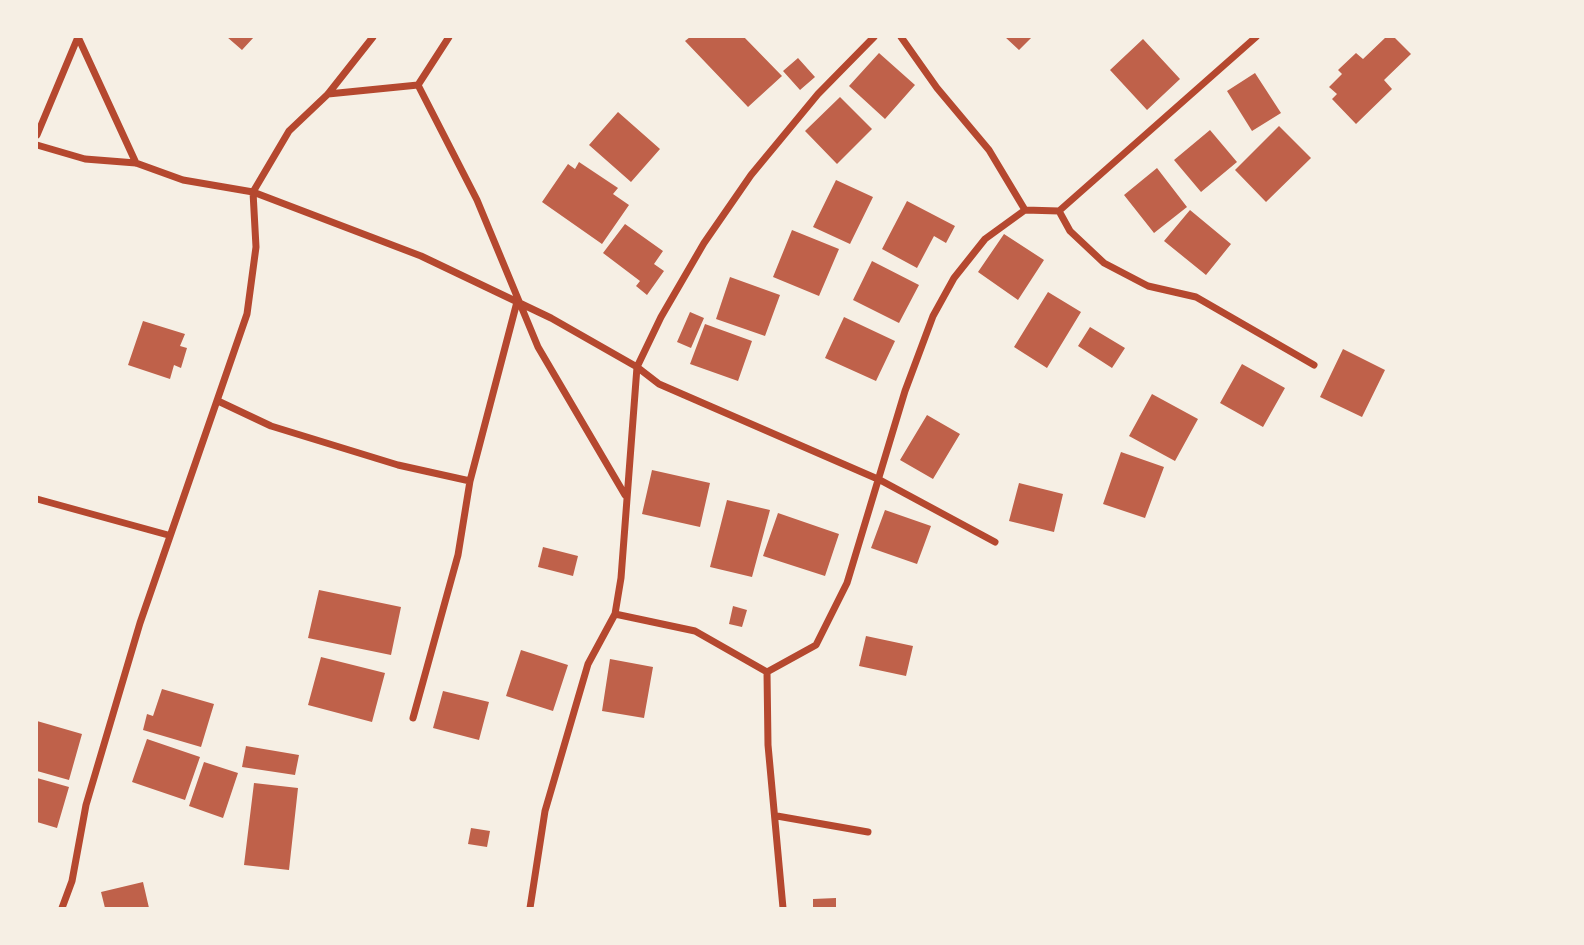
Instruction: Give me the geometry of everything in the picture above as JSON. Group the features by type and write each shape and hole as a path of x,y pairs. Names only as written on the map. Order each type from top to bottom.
{"street":[{"path":"37,135 78,37"},
{"path":"78,37 136,163"},
{"path":"62,908 72,881 86,805 168,535 247,314 256,247 253,192 289,131 328,94 373,37"},
{"path":"418,85 449,37"},
{"path":"530,908 545,811 588,664 615,614 621,578 625,496 637,367 691,264 751,175 818,94 874,37"},
{"path":"901,37 937,88 989,150 1025,211"},
{"path":"767,672 816,645 847,583 905,391 933,316 954,278 985,239 1025,211 1059,211 1256,37"},
{"path":"328,94 418,85"},
{"path":"418,85 477,200 517,302 538,347 625,496"},
{"path":"37,145 85,159 136,163 183,180 253,192 421,256 551,318 637,367 659,384 880,480 995,542"},
{"path":"1059,211 1070,230 1104,263 1148,286 1196,297 1314,365"},
{"path":"413,718 458,555 470,481 517,302"},
{"path":"218,401 271,426 398,465 470,481"},
{"path":"37,499 168,535"},
{"path":"615,614 695,631 767,672"},
{"path":"767,672 768,745 777,816 783,908"},
{"path":"777,816 868,832"}],"building":[{"path":"227,37 254,37 242,50"},
{"path":"690,37 744,37 782,76 748,107 685,41"},
{"path":"1005,37 1032,37 1019,50"},
{"path":"1386,37 1394,37 1411,54 1384,80 1392,89 1356,124 1332,99 1337,94 1329,87 1342,74 1338,70 1356,53 1363,59"},
{"path":"1143,39 1180,79 1147,110 1110,70"},
{"path":"879,53 915,85 885,119 849,86"},
{"path":"798,58 815,77 800,90 783,71"},
{"path":"1255,73 1281,113 1252,131 1227,91"},
{"path":"840,97 872,129 837,164 805,131"},
{"path":"618,112 660,149 631,182 589,145"},
{"path":"1279,126 1311,158 1266,202 1235,170"},
{"path":"1210,130 1237,162 1201,192 1174,160"},
{"path":"579,162 618,188 613,194 629,205 602,244 542,202 568,164 575,169"},
{"path":"1157,168 1187,207 1154,233 1124,195"},
{"path":"836,180 873,197 850,244 813,227"},
{"path":"907,201 955,226 946,243 934,236 917,268 882,249"},
{"path":"1190,210 1231,244 1206,275 1164,241"},
{"path":"625,224 663,251 654,264 664,271 647,295 636,286 640,281 603,253"},
{"path":"792,230 839,249 819,296 773,277"},
{"path":"1004,234 1044,260 1018,300 978,272"},
{"path":"872,261 919,285 899,323 853,300"},
{"path":"730,277 780,295 765,336 716,319"},
{"path":"1048,292 1081,312 1047,368 1014,347"},
{"path":"690,312 704,318 691,348 677,342"},
{"path":"844,317 895,341 876,381 825,358"},
{"path":"143,321 185,334 180,346 187,348 181,368 174,365 170,379 128,365"},
{"path":"705,324 752,341 738,381 690,364"},
{"path":"1090,327 1125,348 1112,368 1078,346"},
{"path":"1343,349 1385,370 1362,417 1320,397"},
{"path":"1242,364 1285,388 1263,427 1220,403"},
{"path":"1152,394 1198,419 1175,461 1129,436"},
{"path":"927,415 960,434 933,479 900,460"},
{"path":"1121,452 1164,467 1145,518 1103,504"},
{"path":"652,470 710,483 700,527 642,514"},
{"path":"1019,483 1063,494 1054,532 1009,521"},
{"path":"727,500 770,510 752,577 710,567"},
{"path":"885,510 931,526 917,564 871,548"},
{"path":"778,513 839,534 825,576 763,556"},
{"path":"543,547 578,556 573,576 538,567"},
{"path":"319,590 401,607 391,655 308,638"},
{"path":"733,606 747,610 742,627 729,624"},
{"path":"866,636 913,646 906,676 859,666"},
{"path":"521,650 568,665 553,711 506,696"},
{"path":"321,657 385,673 372,722 308,705"},
{"path":"610,659 653,667 644,718 602,711"},
{"path":"162,689 214,704 201,747 143,730 147,714 153,716"},
{"path":"443,691 489,702 479,740 433,728"},
{"path":"37,721 82,734 69,780 37,771"},
{"path":"147,739 200,757 185,800 132,782"},
{"path":"246,746 299,755 295,775 242,767"},
{"path":"204,762 238,773 223,818 189,806"},
{"path":"37,778 69,787 57,828 37,822"},
{"path":"254,783 298,788 289,870 244,865"},
{"path":"471,828 490,831 487,847 468,844"},
{"path":"143,882 149,908 105,908 101,892"},
{"path":"836,898 836,908 813,908 813,899"}]}
